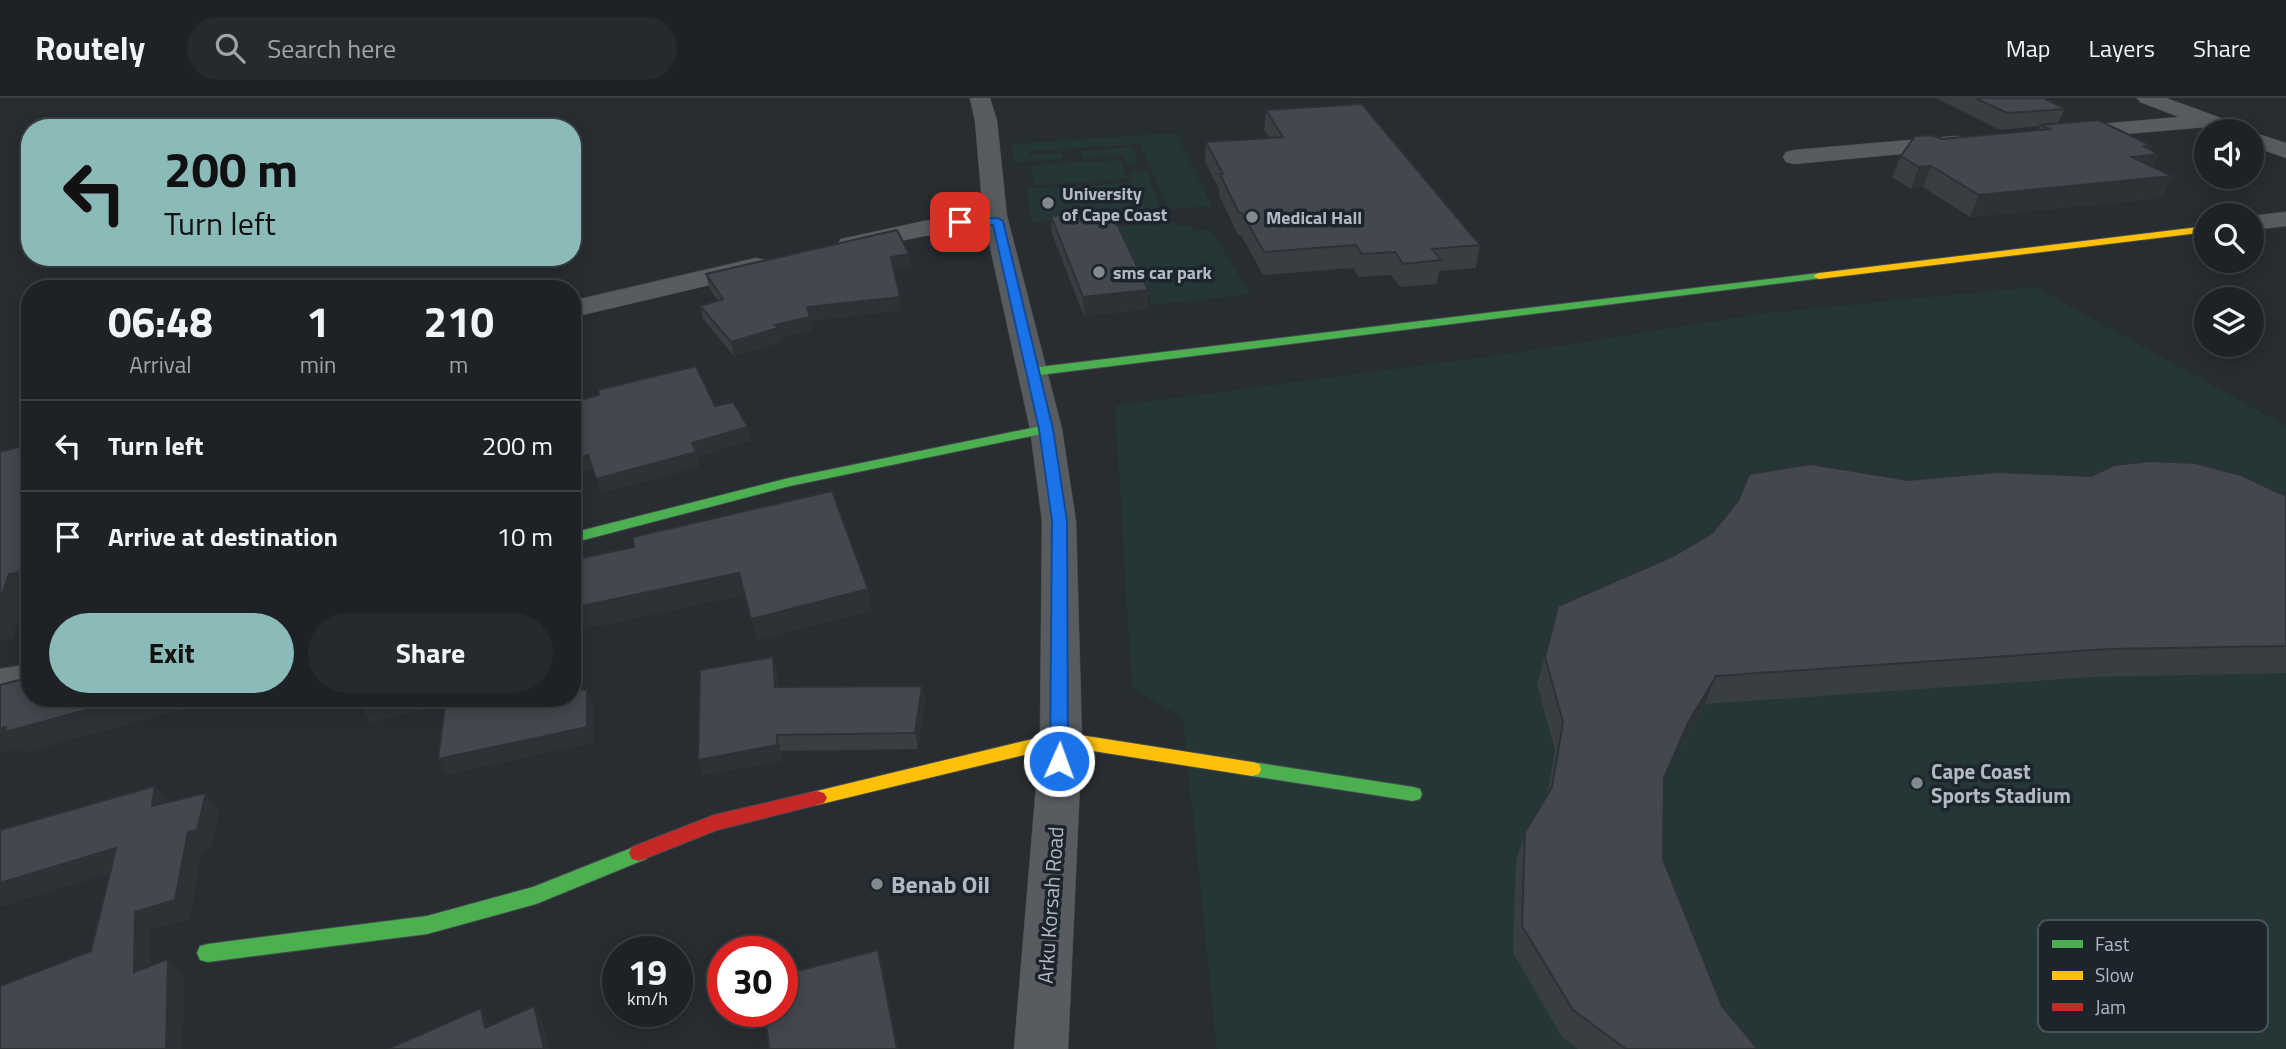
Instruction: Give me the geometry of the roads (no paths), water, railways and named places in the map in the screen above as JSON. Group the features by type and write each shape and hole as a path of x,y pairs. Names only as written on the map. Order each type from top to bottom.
{"street":[{"name":"Arku Korsah Road","path":"980,98 986,121 995,216 1046,429 1059,521 1060,739 1041,1049"},
{"path":"2147,98 2202,119"},
{"path":"2042,135 2194,122"},
{"path":"1794,157 1973,141"},
{"path":"2264,143 2286,151"},
{"path":"2264,222 2286,219"},
{"path":"830,248 909,229 960,222 998,221"},
{"path":"1031,372 2194,231"},
{"path":"581,307 777,261"},
{"path":"581,536 789,482 1046,429"},
{"path":"0,683 21,680"},
{"path":"208,953 427,925 536,895 714,823 1060,739 1413,794"}],"place":[{"name":"University of Cape Coast","path":"1048,203"},
{"name":"Medical Hall","path":"1252,217"},
{"name":"sms car park","path":"1099,272"},
{"name":"Cape Coast Sports Stadium","path":"1917,783"},
{"name":"Benab Oil","path":"877,884"}]}
